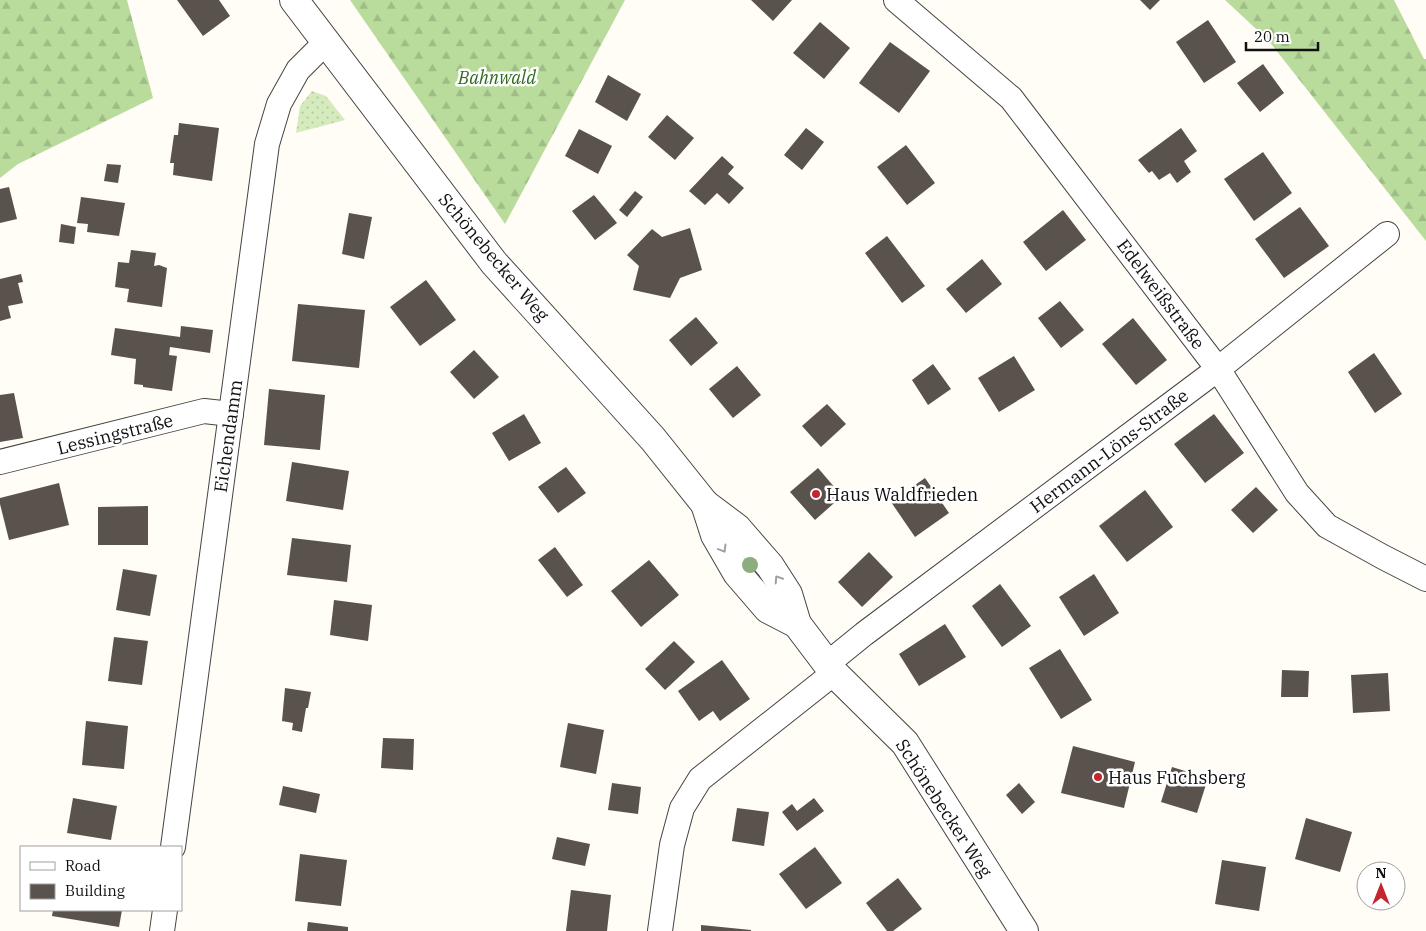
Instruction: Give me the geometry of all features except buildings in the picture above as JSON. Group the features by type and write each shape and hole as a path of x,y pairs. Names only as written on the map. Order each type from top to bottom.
{"street":[{"name":"Schönebecker Weg","path":"294,0 494,263 654,439 705,504 715,535 737,573 768,609 797,624 830,669 905,743 1024,931"},
{"name":"Edelweißstraße","path":"896,0 1011,98 1218,369 1297,493 1328,526 1382,557 1426,579"},
{"name":"Eichendamm","path":"173,846 266,144 280,104 298,70 326,42"},
{"name":"Hermann-Löns-Straße","path":"660,931 672,845 682,808 700,779 830,669 864,634 1218,369 1387,234"},
{"name":"Lessingstraße","path":"0,462 204,411 230,414"},
{"path":"162,931 165,911"}],"green space":[{"path":"0,0 127,0 153,98 18,164 0,178"},
{"name":"Bahnwald","path":"350,0 625,0 505,224"},
{"path":"1225,0 1394,0 1424,59 1426,59 1426,241 1268,40"},
{"path":"312,91 326,96 345,120 296,133 300,106"}],"place":[{"name":"Haus Waldfrieden","path":"816,494"},
{"name":"Haus Fuchsberg","path":"1098,777"}]}
